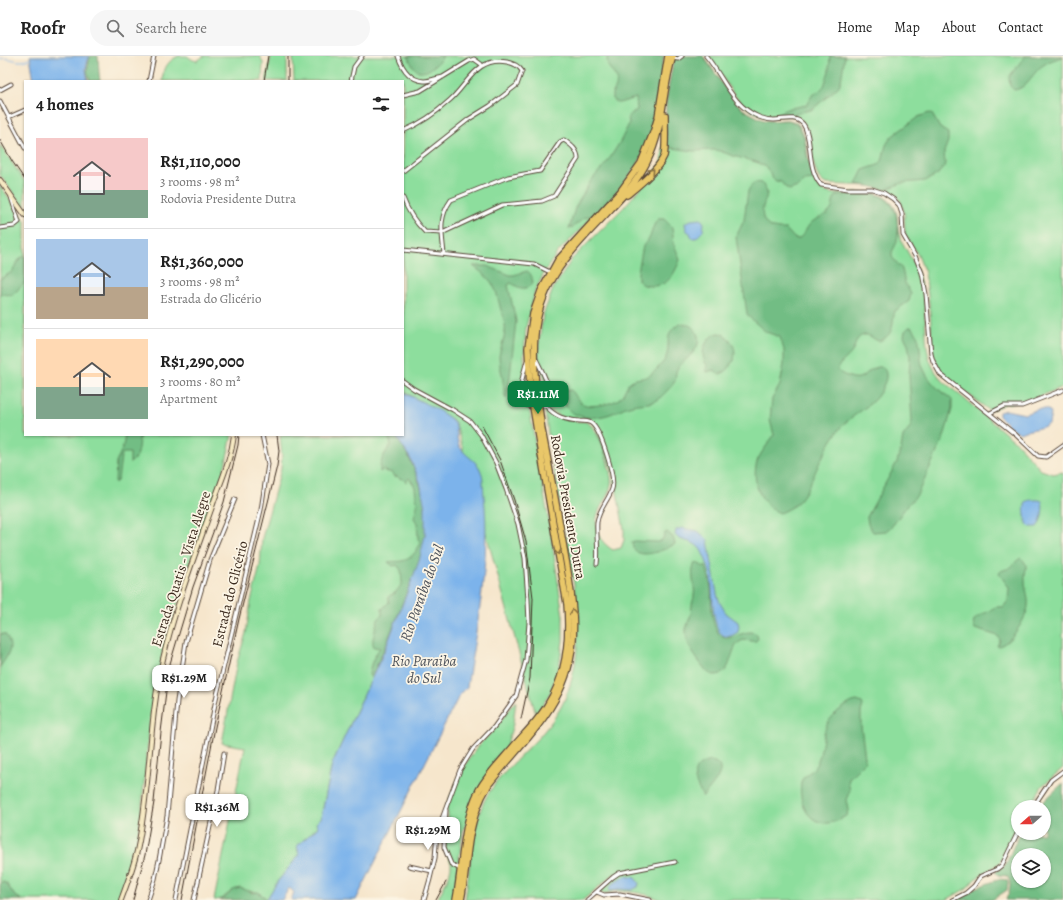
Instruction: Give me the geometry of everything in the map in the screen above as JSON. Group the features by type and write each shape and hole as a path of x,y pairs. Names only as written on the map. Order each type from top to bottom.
{"highway":[{"name":"Rodovia Presidente Dutra","path":"531,355 539,308 554,275 566,259 616,204 641,173 653,149 658,134 671,57"},
{"name":"Rodovia Presidente Dutra","path":"456,900 467,824 480,788 549,704 559,682 566,653 568,624 566,604 533,387 530,329 533,314 540,291 550,272 568,248 624,186 640,163 651,139 658,117 671,57"},
{"path":"616,204 640,184 655,168 664,154 664,99"},
{"name":"Rodovia Presidente Dutra","path":"461,900 471,830 476,810 493,779 548,713 563,684 574,641 573,609 540,430"}],"street":[{"path":"149,80 154,56"},
{"path":"351,80 354,67 362,56"},
{"path":"398,56 402,66 410,76 424,81 445,76"},
{"path":"671,57 678,59 682,56"},
{"path":"706,56 739,104 746,110 767,119 793,118 801,123 806,132 813,169 817,180 821,185 848,189 872,189 888,196 899,205 902,214 903,235 915,256 922,273 926,294 930,345 933,361 945,379 990,413 1040,457 1046,457 1063,445"},
{"path":"404,95 420,91 474,59 481,64"},
{"path":"404,131 420,123 450,100 481,64 490,60 502,61 519,66 522,71 517,85 490,106 469,119 404,170"},
{"path":"0,90 11,84"},
{"path":"0,101 24,146"},
{"path":"9,117 24,110"},
{"path":"404,200 414,221 424,232 442,233 502,205 542,201 554,196 578,159 578,154 572,146 564,140 560,142 540,171 508,177 451,200 447,206 442,221 442,233 444,254"},
{"path":"0,180 24,214"},
{"path":"0,228 14,226 18,222 11,195"},
{"path":"404,250 534,264 550,272"},
{"path":"531,355 549,390 549,399 545,405 539,408 531,408 522,398 521,387 531,355"},
{"path":"404,382 470,421 481,435 496,463 517,519 525,558 528,585 528,645 526,660 516,696 494,727 473,749 460,770 437,832 435,858 424,900"},
{"path":"990,413 1004,406 1028,404 1063,390"},
{"path":"545,405 552,413 561,418 570,421 586,421 592,424 597,432 608,459 613,483 612,490 601,509 598,518 597,528 599,553 597,564"},
{"name":"Estrada Quatis - Vista Alegre","path":"121,900 137,851 154,703 162,661 171,628 215,497 227,467 234,436"},
{"name":"Estrada do Glicério","path":"176,900 216,699 264,498 268,464 262,436"},
{"path":"148,900 155,879 167,816 177,701 186,642 210,560 235,499"},
{"path":"194,900 218,790 224,753"},
{"path":"1037,800 1050,780 1063,771"},
{"path":"446,806 444,847 451,864 460,869"},
{"path":"421,838 436,840"},
{"path":"952,900 966,893 982,876 1002,865 1014,840"},
{"path":"588,900 619,873 675,862"},
{"path":"409,866 432,871"},
{"path":"597,892 604,895 620,894 650,900"}],"green space":[{"path":"90,56 98,56 100,80 90,80 87,71"},
{"path":"179,56 187,56 197,61 204,56 260,56 263,63 262,80 162,80 167,66"},
{"path":"271,56 287,56 287,80 266,80"},
{"path":"293,56 664,56 654,118 616,193 558,252 545,271 535,291 526,327 524,355 527,396 551,534 563,616 563,641 559,667 550,693 536,715 456,424 452,419 404,392 404,80 294,80"},
{"path":"408,56 443,56 438,63 429,70 421,72 412,65"},
{"path":"608,56 664,56 651,132 647,145 637,166 616,193 594,215 584,218 569,229 575,208 590,182 608,161 620,142 629,124 628,116 637,110 636,98 619,103 612,99 612,94 616,87 617,79 608,66"},
{"path":"675,56 703,56 732,98 742,109 763,120 789,120 798,125 804,137 807,156 815,180 804,181 798,187 789,190 781,182 773,179 766,167 756,162 714,150 693,151 666,147 666,101"},
{"path":"703,56 736,103 743,109 763,120 788,120 796,122 799,125 803,131 812,174 819,188 835,194 866,192 885,197 895,209 900,237 919,275 924,303 929,359 937,374 943,381 1017,443 1041,470 1053,474 1063,472 1063,768 1042,786 1034,800 1011,800 1011,840 1003,858 997,865 975,879 967,888 946,900 661,900 634,892 599,892 617,875 615,873 583,900 465,900 470,860 478,817 488,794 507,770 538,738 557,714 564,701 576,660 578,639 576,597 544,406 561,419 586,422 595,430 605,455 611,477 611,487 597,517 596,522 598,533 604,543 613,550 621,548 624,540 624,529 613,472 596,427 590,421 584,419 568,419 561,417 546,405 550,398 550,390 538,363 538,349 543,315 553,289 572,259 624,207 661,164 666,129 666,101"},
{"path":"708,56 1063,56 1063,387 1033,399 1005,404 990,411 945,376 940,371 933,355 930,310 925,273 918,255 905,235 904,212 900,200 885,190 869,186 827,184 821,180 814,165 809,136 802,121 799,118 791,116 762,115 745,107 739,101"},
{"path":"830,56 845,56 839,86 811,110 795,113 792,116 776,116 786,109 806,105 813,94 824,86 829,71"},
{"path":"1025,56 1063,57 1051,61 1041,67 1027,83 1019,89 1014,90 1010,86 1009,77"},
{"path":"929,113 932,114 940,128 948,133 948,141 944,152 945,163 940,173 925,181 902,183 885,190 856,184 863,170 878,165 882,161 886,145 891,137 918,117"},
{"path":"0,145 24,181 24,208 0,175"},
{"path":"756,182 762,183 767,192 763,207 763,218 765,222 776,229 786,229 794,238 798,239 812,222 824,216 831,210 836,196 876,194 884,198 891,204 896,213 898,230 897,242 892,252 892,257 902,269 905,283 911,294 909,301 895,311 892,328 889,335 880,341 866,335 861,336 857,340 852,352 839,366 838,369 840,372 853,378 861,377 874,368 883,367 886,373 886,380 881,391 871,403 838,430 802,497 789,509 780,513 767,504 762,498 758,491 755,475 758,459 774,435 770,420 772,399 780,385 784,364 784,350 780,337 766,332 747,314 736,237 744,220 748,191 752,184"},
{"path":"0,185 24,220 24,436 232,436 224,470 202,529 165,642 152,703 141,814 136,848 119,900 22,900 14,895 6,883 3,882 0,884"},
{"path":"658,219 664,219 672,227 674,244 680,260 673,274 667,281 663,284 647,286 638,280 638,272 643,246 650,237 654,225"},
{"path":"24,256 24,284 13,295 0,294 0,279 12,272 20,258"},
{"path":"473,266 487,266 510,275 527,271 532,277 532,284 526,288 521,288 511,283 508,285 516,321 506,399 499,362 500,350 505,332 504,321 494,287 487,277"},
{"path":"680,324 693,327 698,337 698,343 693,352 677,369 675,381 671,387 657,400 633,405 608,415 597,417 575,415 567,407 563,400 564,391 571,390 583,404 591,406 614,402 621,397 631,381 648,376 664,361 668,351 669,336 674,328"},
{"path":"909,327 915,330 919,339 922,365 926,373 930,380 943,393 950,397 952,400 952,409 944,437 917,495 893,525 886,531 873,532 868,524 867,517 897,462 903,437 910,428 912,421 909,377 910,357 908,344 904,336 905,331"},
{"path":"719,333 725,335 730,340 735,352 734,361 725,372 719,374 714,370 707,372 707,365 704,361 703,351 710,337"},
{"path":"125,436 140,436 138,450 133,460 130,463 130,453 123,453 121,456 118,480 115,483 116,462 123,447"},
{"path":"280,436 396,436 410,458 425,535 386,647 332,764 321,818 316,823 318,827 297,846 299,855 278,881 267,899 258,892 237,889 220,899 214,900 245,747 222,743 237,662 246,633 251,601 260,566 262,538 281,469 282,457"},
{"path":"386,436 396,436 415,470 423,495 426,522 424,543 417,568 371,678 369,675 371,664 380,648 374,647 373,642 377,622 382,615 382,609 389,602 389,596 395,593 402,584 401,570 397,565 393,566 388,562 405,560 413,554 421,543 418,539 417,523 414,518 417,505 414,485 409,478 406,482 397,476 395,477 393,473 384,471 384,469 380,472 380,465 383,457 391,445 389,438"},
{"path":"667,532 673,537 675,544 670,547 650,554 643,554 634,549 632,542 658,542 662,540"},
{"path":"1021,558 1026,566 1025,584 1028,603 1027,611 1025,617 1012,636 1002,645 997,646 1000,640 998,636 975,629 973,623 977,617 995,607 1003,607 1008,601 1009,588 999,573 1011,567"},
{"path":"695,563 704,567 706,566 711,588 714,624 719,634 727,638 747,632 757,634 758,639 756,641 743,640 737,644 728,666 721,674 713,675 707,671 692,652 687,639 686,629 691,614 694,597 693,567"},
{"path":"0,634 5,634 10,643 10,647 8,655 0,667"},
{"path":"516,701 513,724 506,748 499,760 488,773 463,831 453,900 437,900 449,876 451,867 451,863 445,850 445,837 448,823 446,806 464,766 480,744 496,728"},
{"path":"857,701 863,705 861,712 861,726 865,758 864,763 850,777 848,782 850,790 846,800 848,810 847,815 837,821 828,823 820,822 812,818 803,804 801,783 805,776 816,765 825,728 833,715 850,703"},
{"path":"711,761 717,764 720,768 720,772 718,778 703,797 695,780 696,770 698,766 703,763"},
{"path":"1063,783 1063,900 1006,900 1010,888 1009,879 1007,876 998,875 995,872 1006,864 1011,852 1011,888 1051,888 1051,848 1013,848 1017,840 1051,840 1051,800 1045,800"},
{"path":"1000,879 1007,880 1007,890 992,900 957,900 975,888"},
{"path":"3,882 6,883 14,895 22,900 0,900 0,884"},
{"path":"240,888 253,893 258,892 267,899 219,900 224,898 233,890"}],"water":[{"path":"30,56 89,56 86,69 88,80 34,80"},
{"path":"701,219 704,223 703,231 696,238 692,238 690,233 686,230 685,223 691,220"},
{"name":"Rio Paraiba do Sul","path":"404,393 436,409 453,421 456,427 460,447 478,466 482,475 486,520 486,544 479,616 467,687 459,696 356,900 291,900 294,892 289,888 282,900 266,900 278,881 299,855 297,846 318,827 316,823 321,818 332,764 386,647 419,561 425,535 425,508 420,482 410,458 396,436 404,436"},
{"path":"1038,409 1050,411 1051,414 1049,424 1020,433 1010,427 999,416 999,412 1006,410 1025,414"},
{"path":"1030,500 1042,501 1043,511 1039,525 1037,527 1031,527 1028,525 1026,520 1025,505"},
{"path":"682,528 698,531 708,540 717,594 726,613 738,622 738,632 729,636 722,635 718,628 713,608 711,580 708,565 703,553 695,544 675,535 676,530"},
{"path":"626,876 635,878 639,883 638,887 632,890 619,889 610,891 609,889 612,884"}],"waterway":[{"path":"0,59 4,58 18,61 30,59"}],"railway":[{"path":"264,80 268,56"},
{"path":"288,56 288,80"},
{"path":"0,140 24,179"},
{"path":"482,426 500,460 526,541 533,598 530,678 521,719"},
{"path":"133,900 145,855 154,802 169,667 193,587 224,502 239,436"},
{"path":"182,900 215,727 239,619 277,466 279,451 277,436"},
{"path":"436,900 446,882"}],"water label":[{"name":"Rio Paraíba do Sul","path":"422,593"}]}
